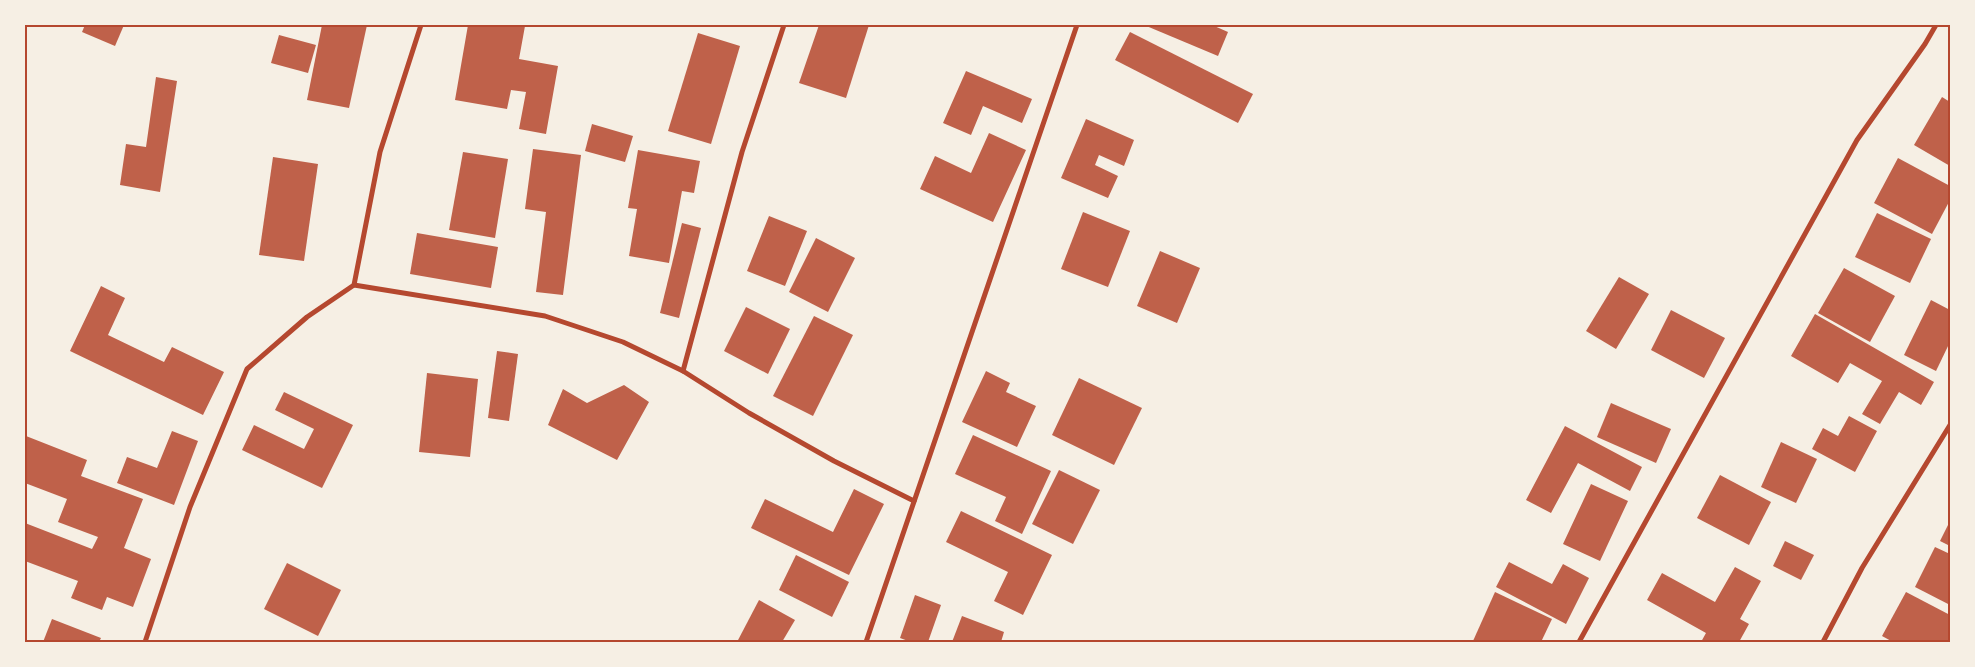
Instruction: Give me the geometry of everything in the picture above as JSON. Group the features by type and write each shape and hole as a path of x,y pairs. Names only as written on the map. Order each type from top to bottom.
{"street":[{"path":"354,285 380,152 421,25"},
{"path":"683,371 742,152 784,25"},
{"path":"866,642 1077,25"},
{"path":"1579,642 1857,140 1925,44 1936,25"},
{"path":"145,642 190,507 247,369 307,316 354,285 545,316 623,342 683,371 749,413 914,502"},
{"path":"1823,642 1862,568 1950,425"}],"building":[{"path":"85,25 124,25 115,46 82,32"},
{"path":"322,25 367,25 349,108 307,100"},
{"path":"468,25 525,26 519,59 558,66 546,134 519,129 526,92 511,90 507,109 455,100"},
{"path":"819,25 869,25 846,98 799,83"},
{"path":"1144,25 1212,25 1228,32 1218,56"},
{"path":"1130,32 1253,94 1238,123 1115,60"},
{"path":"698,33 740,46 711,144 668,131"},
{"path":"279,35 316,45 308,73 271,63"},
{"path":"966,71 1032,99 1022,123 983,106 971,135 943,123"},
{"path":"156,77 177,81 160,192 120,185 126,144 146,147"},
{"path":"1942,97 1950,102 1950,166 1914,145"},
{"path":"1086,119 1134,140 1124,166 1099,155 1095,165 1118,176 1108,198 1061,178"},
{"path":"592,124 633,136 625,162 585,151"},
{"path":"989,133 1026,150 993,222 920,189 935,156 971,173"},
{"path":"533,149 581,155 563,295 536,292 546,212 525,209"},
{"path":"638,150 700,161 694,193 682,191 669,263 629,256 637,209 628,208"},
{"path":"463,152 508,159 495,238 449,230"},
{"path":"273,157 318,164 304,261 259,255"},
{"path":"1898,158 1950,186 1950,200 1932,234 1874,203"},
{"path":"1083,212 1130,231 1108,287 1061,269"},
{"path":"1877,213 1931,239 1910,283 1855,257"},
{"path":"769,216 807,231 785,286 747,271"},
{"path":"682,223 701,228 679,318 660,313"},
{"path":"417,233 498,247 491,288 410,274"},
{"path":"816,238 855,258 828,312 789,292"},
{"path":"1160,251 1200,268 1177,323 1137,306"},
{"path":"1844,268 1895,296 1870,342 1818,313"},
{"path":"1619,277 1649,294 1616,349 1586,331"},
{"path":"101,286 125,298 108,335 164,362 172,347 224,372 203,415 70,351"},
{"path":"1931,300 1950,310 1950,342 1936,371 1904,355"},
{"path":"746,307 790,329 768,374 724,351"},
{"path":"1671,310 1725,338 1704,378 1651,350"},
{"path":"1815,314 1934,382 1921,405 1899,392 1880,424 1862,414 1882,381 1850,363 1838,383 1791,356"},
{"path":"814,316 853,335 813,416 773,396"},
{"path":"497,351 518,354 509,421 488,418"},
{"path":"986,371 1010,383 1006,392 1036,406 1017,447 962,422"},
{"path":"427,373 478,379 470,457 419,452"},
{"path":"1079,378 1142,408 1114,465 1052,435"},
{"path":"624,385 649,402 617,460 548,425 563,389 587,403"},
{"path":"284,392 353,425 322,488 242,450 254,425 304,449 314,429 275,410"},
{"path":"1611,403 1671,429 1656,463 1597,437"},
{"path":"1849,416 1877,431 1855,472 1812,449 1823,428 1838,436"},
{"path":"1565,426 1642,467 1630,491 1578,463 1551,513 1526,500"},
{"path":"172,431 198,441 174,505 117,483 127,457 157,468"},
{"path":"973,435 1051,471 1022,534 995,521 1006,497 955,474"},
{"path":"26,436 87,460 81,476 143,499 124,548 151,559 133,607 107,597 102,610 71,598 78,581 25,561 25,523 92,549 98,537 58,522 67,499 25,483"},
{"path":"1781,442 1817,459 1796,503 1761,487"},
{"path":"1059,470 1100,490 1073,544 1032,524"},
{"path":"1720,475 1771,502 1749,545 1697,518"},
{"path":"1591,484 1628,501 1600,561 1563,544"},
{"path":"854,489 884,504 849,575 751,528 765,499 833,532"},
{"path":"961,511 1052,555 1023,615 994,601 1008,572 946,542"},
{"path":"1950,521 1950,546 1940,541"},
{"path":"1785,541 1814,555 1801,580 1773,566"},
{"path":"1935,547 1950,554 1950,605 1915,587"},
{"path":"796,555 849,582 832,617 779,590"},
{"path":"1509,562 1552,584 1563,564 1589,578 1566,624 1496,587"},
{"path":"287,563 341,590 318,636 264,609"},
{"path":"1735,567 1761,581 1740,619 1749,624 1739,642 1701,642 1706,633 1647,600 1662,573 1715,602"},
{"path":"1495,592 1552,619 1541,642 1473,641"},
{"path":"1906,592 1950,615 1950,642 1893,642 1882,636"},
{"path":"915,595 941,605 928,642 911,642 900,638"},
{"path":"759,600 795,620 782,642 737,642"},
{"path":"962,616 1004,632 1001,642 952,642"},
{"path":"52,619 101,638 99,642 43,642"}]}
